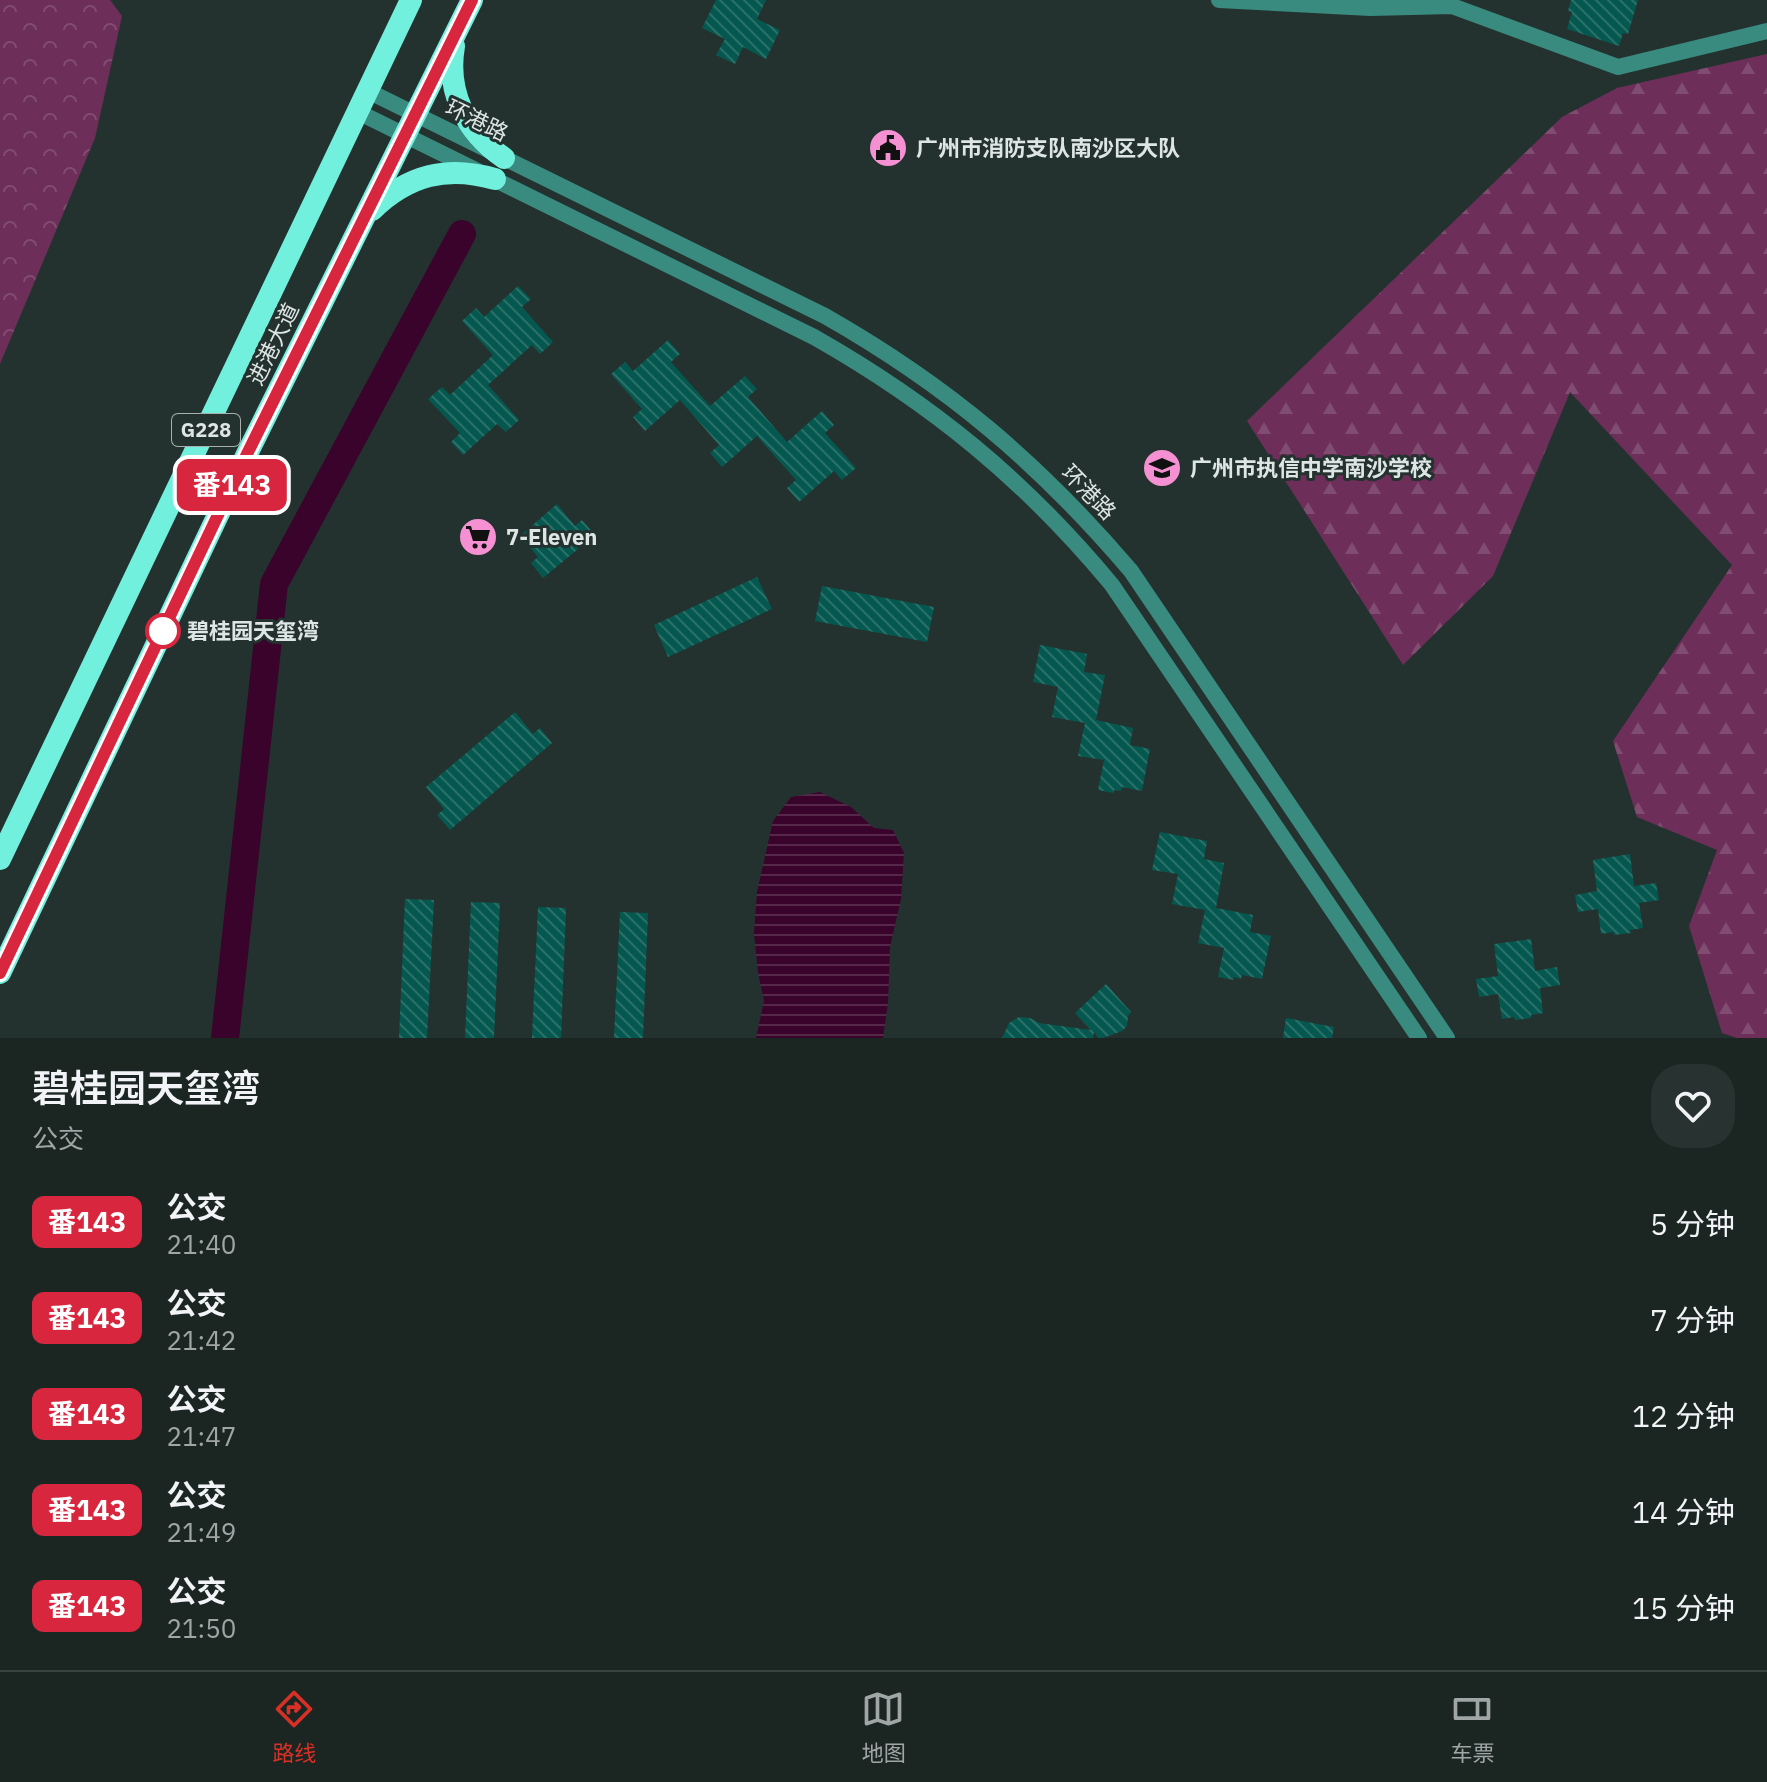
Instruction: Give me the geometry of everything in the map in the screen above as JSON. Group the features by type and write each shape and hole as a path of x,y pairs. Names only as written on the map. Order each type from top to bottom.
{"highway":[{"name":"进港大道","path":"0,859 411,0"},
{"name":"进港大道","path":"0,973 247,454 472,0"},
{"path":"461,23 452,63 458,104 481,140 514,162"},
{"path":"356,234 382,200 419,179 434,174 465,172 504,184"}],"street":[{"path":"1219,0 1370,8 1452,6 1618,67 1767,31"},
{"name":"环港路","path":"368,91 864,338 961,405 1040,472 1131,571 1447,1038"},
{"name":"环港路","path":"358,112 852,358 947,423 1024,489 1112,585 1419,1038"},
{"name":"环港路","path":"504,184 514,162"}],"green space":[{"path":"0,0 110,0 122,16 95,138 0,364"},
{"path":"1767,54 1767,1038 1737,1038 1722,1033 1689,926 1717,850 1637,817 1613,741 1732,565 1570,392 1493,576 1403,665 1247,421 1562,117 1617,88"}],"shaded area":[{"path":"820,792 851,807 874,828 893,830 904,853 901,899 890,947 883,1038 756,1038 764,1001 754,933 757,892 773,821 791,797"}],"building":[{"path":"716,0 766,0 757,19 780,30 766,59 743,47 735,64 716,55 725,39 702,28"},
{"path":"1571,0 1638,0 1628,34 1623,33 1619,46 1567,29 1572,12 1568,11"},
{"path":"518,286 531,299 522,307 553,342 540,354 532,345 488,385 519,420 506,432 497,424 463,455 451,442 460,433 428,399 442,387 450,395 493,355 462,321 476,308 484,317"},
{"path":"668,340 680,354 671,362 710,406 745,376 757,389 748,397 787,442 822,411 834,425 825,433 856,468 842,480 834,471 799,502 787,488 796,480 757,436 722,467 710,453 719,445 680,400 645,431 633,417 642,409 611,374 625,362 633,371"},
{"path":"557,504 575,526 582,520 595,535 543,578 531,563 538,557 520,536"},
{"path":"757,577 772,609 668,657 654,625"},
{"path":"822,586 934,607 927,642 815,621"},
{"path":"1040,645 1087,654 1084,672 1105,675 1096,720 1133,728 1130,745 1150,749 1142,791 1122,787 1121,791 1114,790 1114,793 1098,790 1104,760 1078,756 1085,723 1052,717 1058,687 1033,682"},
{"path":"515,712 533,734 540,728 552,743 450,830 437,815 444,809 426,787"},
{"path":"1160,832 1207,841 1204,859 1224,863 1216,908 1253,915 1250,932 1271,936 1262,979 1242,975 1241,979 1234,977 1234,980 1218,977 1224,948 1198,943 1205,910 1172,904 1178,874 1152,870"},
{"path":"1630,854 1634,886 1656,883 1659,900 1639,903 1643,928 1630,930 1631,933 1601,934 1598,909 1578,912 1575,895 1597,891 1593,860"},
{"path":"405,899 434,900 427,1038 399,1038"},
{"path":"471,902 500,903 494,1038 465,1038"},
{"path":"538,907 566,908 561,1038 532,1038"},
{"path":"620,912 648,913 643,1038 614,1038"},
{"path":"1531,939 1535,971 1557,967 1560,985 1540,988 1543,1013 1531,1015 1531,1018 1502,1019 1498,994 1479,997 1476,979 1498,976 1494,944"},
{"path":"1106,984 1131,1012 1122,1031 1103,1038 1094,1032 1093,1038 1002,1038 1009,1023 1019,1017 1091,1030 1075,1013"},
{"path":"1286,1018 1334,1027 1332,1038 1283,1038"}],"waterway":[{"path":"225,1038 274,584 462,234"}],"bus line":[{"name":"番143","path":"0,973 247,454 472,0"}],"place":[{"name":"广州市消防支队南沙区大队","path":"888,148"},
{"name":"广州市执信中学南沙学校","path":"1162,468"},
{"name":"7-Eleven","path":"478,537"},
{"name":"碧桂园天玺湾","path":"163,631"}]}
